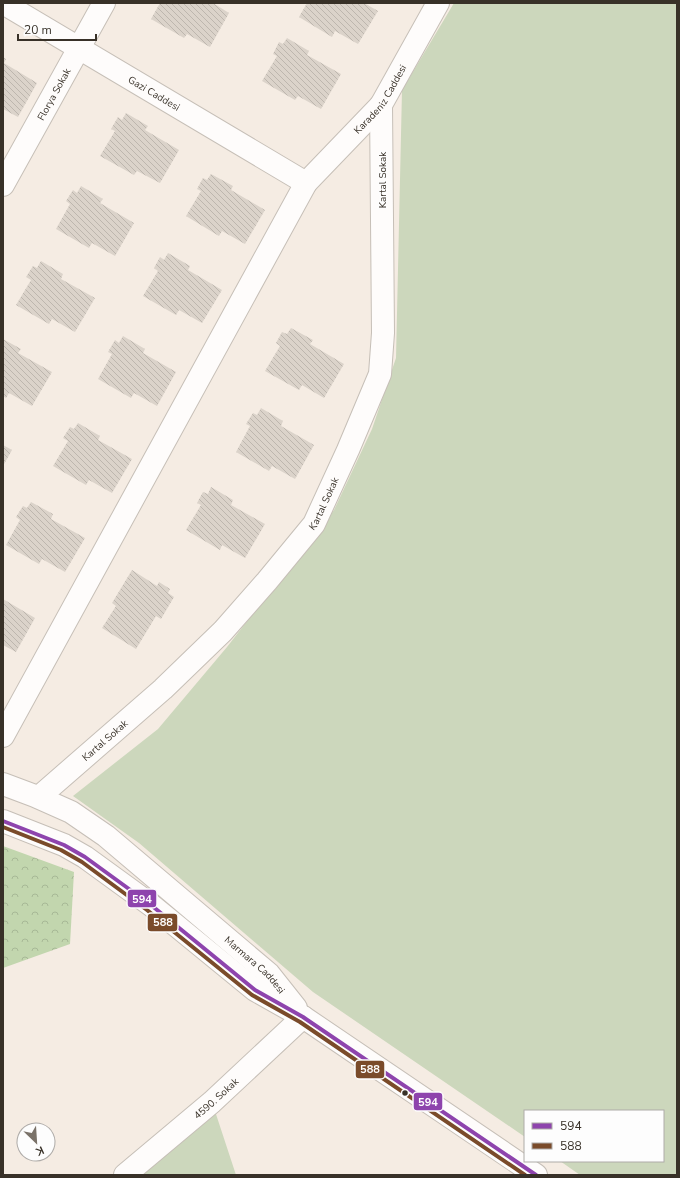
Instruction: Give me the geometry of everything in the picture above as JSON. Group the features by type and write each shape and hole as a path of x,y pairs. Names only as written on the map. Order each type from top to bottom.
{"street":[{"name":"Gazi Caddesi","path":"3,3 306,183"},
{"name":"Florya Sokak","path":"3,185 104,3"},
{"name":"Karadeniz Caddesi","path":"306,183 382,104 438,3"},
{"name":"Kartal Sokak","path":"39,797 163,689 223,631 314,524 348,450 380,374 384,333 382,104"},
{"path":"3,736 306,183"},
{"name":"Marmara Caddesi","path":"3,784 39,797 71,812 106,836 269,974 303,1016"},
{"name":"Marmara Caddesi","path":"3,821 64,845 86,857 151,905 255,990 303,1016"},
{"path":"303,1016 536,1175"},
{"name":"4590. Sokak","path":"125,1175 212,1102 303,1016"}],"green space":[{"path":"454,3 677,3 677,1175 580,1175 561,1162 664,1162 664,1110 524,1110 524,1136 313,992 139,843 73,796 158,729 227,647 334,510 372,429 396,358 402,90"},
{"path":"3,846 74,872 70,944 3,968"},
{"path":"212,1102 236,1175 125,1175"}],"building":[{"path":"160,3 213,3 229,13 210,47 187,34 184,38 151,19"},
{"path":"307,3 364,3 378,11 358,44 335,31 332,37 299,17"},
{"path":"287,38 309,51 307,55 341,74 321,109 298,96 295,100 262,81 277,56 273,54 279,42 283,44"},
{"path":"3,57 6,59 4,63 37,83 18,117 3,109"},
{"path":"126,113 148,126 145,130 179,150 160,183 137,171 134,175 100,156 115,131 111,129 118,117 122,120"},
{"path":"211,174 233,186 231,190 265,210 245,244 222,231 219,236 186,216 201,191 197,189 203,178 207,180"},
{"path":"81,186 103,199 100,203 134,223 115,256 92,243 89,248 56,229 70,204 66,201 73,190 77,193"},
{"path":"168,253 190,266 188,270 222,290 202,323 179,310 176,315 143,296 158,271 154,268 160,257 164,260"},
{"path":"41,261 63,274 61,279 95,298 75,332 52,319 49,324 16,305 31,280 26,277 33,266 37,268"},
{"path":"291,328 313,340 310,344 344,364 324,398 302,385 299,390 265,371 280,346 276,343 282,332 287,334"},
{"path":"123,336 145,349 143,353 176,372 157,406 134,393 131,398 98,379 112,354 108,352 115,340 119,343"},
{"path":"3,339 21,349 18,353 52,372 32,406 9,393 6,398 3,396"},
{"path":"261,408 283,421 281,426 314,445 295,479 272,466 269,471 236,452 250,426 246,424 253,413 257,415"},
{"path":"78,423 100,436 98,440 132,459 112,493 89,480 86,485 53,466 68,441 63,438 70,427 74,429"},
{"path":"3,445 12,450 3,466"},
{"path":"211,487 233,500 231,505 265,524 245,558 222,545 220,550 186,530 201,505 197,503 203,492 208,494"},
{"path":"31,502 53,514 51,519 85,538 65,572 42,559 39,564 6,545 20,520 16,517 23,506 27,508"},
{"path":"132,570 157,586 159,582 170,589 168,593 174,597 161,619 156,616 136,649 102,628 116,606 112,603"},
{"path":"3,599 35,618 16,652 3,645"}],"transit line":[{"name":"594","path":"3,821 64,845 85,857 151,905 255,990 303,1017 536,1175"},
{"name":"588","path":"3,827 61,850 82,862 147,910 252,995 300,1022 525,1175"}]}
